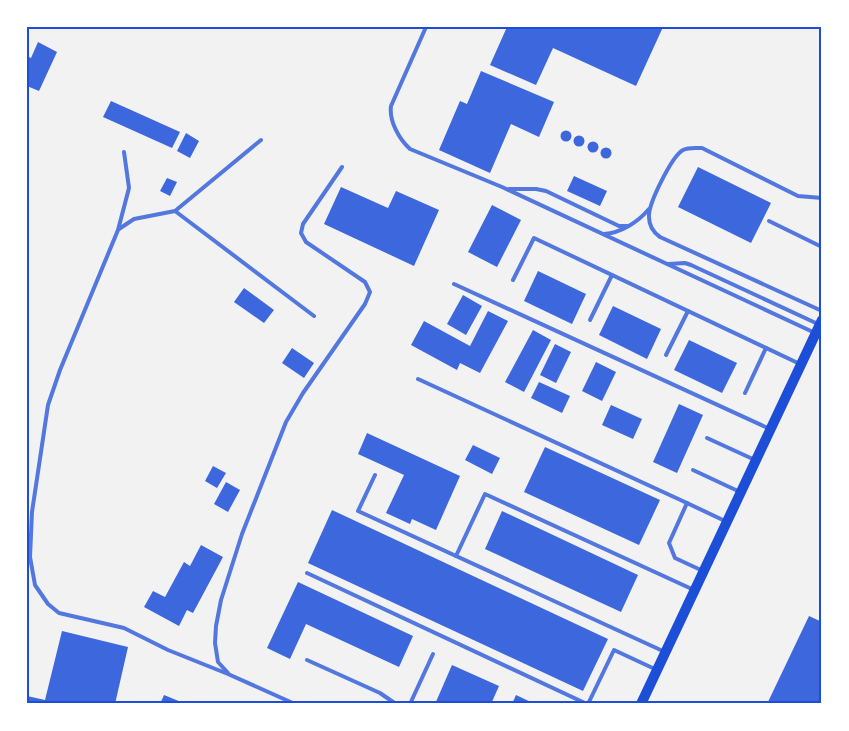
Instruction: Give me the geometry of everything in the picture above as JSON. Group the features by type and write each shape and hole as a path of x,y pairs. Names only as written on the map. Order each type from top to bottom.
{"main road":[{"path":"641,704 819,326"}],"lane":[{"path":"426,27 390,113 403,142 410,149 502,187 661,262 819,326"},
{"path":"118,230 134,219 175,211 261,140"},
{"path":"822,198 798,196 702,148 694,148 685,149 673,161 648,216 655,233 660,237 822,311"},
{"path":"124,152 129,188 118,230 60,369 48,405 32,512 30,557 35,585 48,604 59,613 124,628 168,650 295,704"},
{"path":"228,674 218,662 215,634 221,600 242,534 286,422 299,399 365,304 370,292 365,282 306,242 301,233 303,224 342,166"},
{"path":"502,187 546,191 619,226 627,226"},
{"path":"601,234 612,233 627,226 651,206"},
{"path":"175,211 314,316"},
{"path":"769,221 822,247"},
{"path":"513,280 534,238 801,364"},
{"path":"661,262 691,265 819,326"},
{"path":"590,320 612,275"},
{"path":"454,284 770,429"},
{"path":"666,355 688,311"},
{"path":"745,393 766,348"},
{"path":"418,380 727,521"},
{"path":"707,438 756,460"},
{"path":"693,470 741,493"},
{"path":"375,475 358,511 665,652"},
{"path":"456,556 485,494 694,590"},
{"path":"687,503 669,543 675,558 704,571"},
{"path":"307,573 588,704 614,650 657,670"},
{"path":"410,704 433,654"},
{"path":"307,660 380,693 396,704"}],"building":[{"path":"507,27 663,27 636,86 553,48 536,85 490,65"},
{"path":"38,42 57,52 39,91 27,86 27,56 31,58"},
{"path":"481,71 554,102 539,137 511,124 490,173 439,150 460,101 467,104"},
{"path":"111,101 180,132 172,148 103,117"},
{"path":"566,130 572,136 566,142 560,136"},
{"path":"186,133 199,141 190,158 177,151"},
{"path":"579,135 585,141 579,147 573,141"},
{"path":"593,141 599,147 593,153 587,147"},
{"path":"606,147 612,153 606,159 600,153"},
{"path":"698,167 771,203 751,243 678,207"},
{"path":"574,176 607,191 600,206 567,191"},
{"path":"167,178 177,182 170,196 160,191"},
{"path":"341,187 388,208 396,191 439,210 414,266 324,224"},
{"path":"492,205 521,220 497,267 468,252"},
{"path":"538,271 586,294 572,324 524,301"},
{"path":"244,288 274,310 264,323 234,302"},
{"path":"463,295 482,306 466,335 447,324"},
{"path":"613,306 661,329 647,359 599,335"},
{"path":"488,311 508,321 480,373 460,363 457,370 411,345 424,321 470,346"},
{"path":"533,330 551,340 524,392 505,382"},
{"path":"689,340 737,363 722,393 674,370"},
{"path":"555,344 571,352 556,383 540,375"},
{"path":"292,348 314,363 304,378 282,363"},
{"path":"596,362 616,372 602,401 582,391"},
{"path":"539,382 570,396 562,413 531,398"},
{"path":"679,404 703,415 677,473 653,462"},
{"path":"611,405 642,419 633,439 602,425"},
{"path":"367,433 460,476 436,530 412,519 410,524 386,513 404,475 358,454"},
{"path":"473,445 500,458 492,474 465,460"},
{"path":"545,447 660,500 639,545 524,492"},
{"path":"213,466 226,473 217,488 205,481"},
{"path":"226,482 240,490 228,512 214,504"},
{"path":"332,510 608,639 583,691 308,563"},
{"path":"502,511 638,575 621,612 485,549"},
{"path":"201,545 223,557 193,613 187,610 179,626 144,607 153,591 165,597 184,562 190,566"},
{"path":"298,582 413,636 399,667 306,624 290,659 267,648"},
{"path":"809,616 822,622 822,704 767,704"},
{"path":"62,631 128,647 115,704 27,704 27,696 45,700"},
{"path":"452,665 499,686 491,704 435,704"},
{"path":"164,695 186,704 160,704"},
{"path":"516,695 535,704 512,704"}]}
